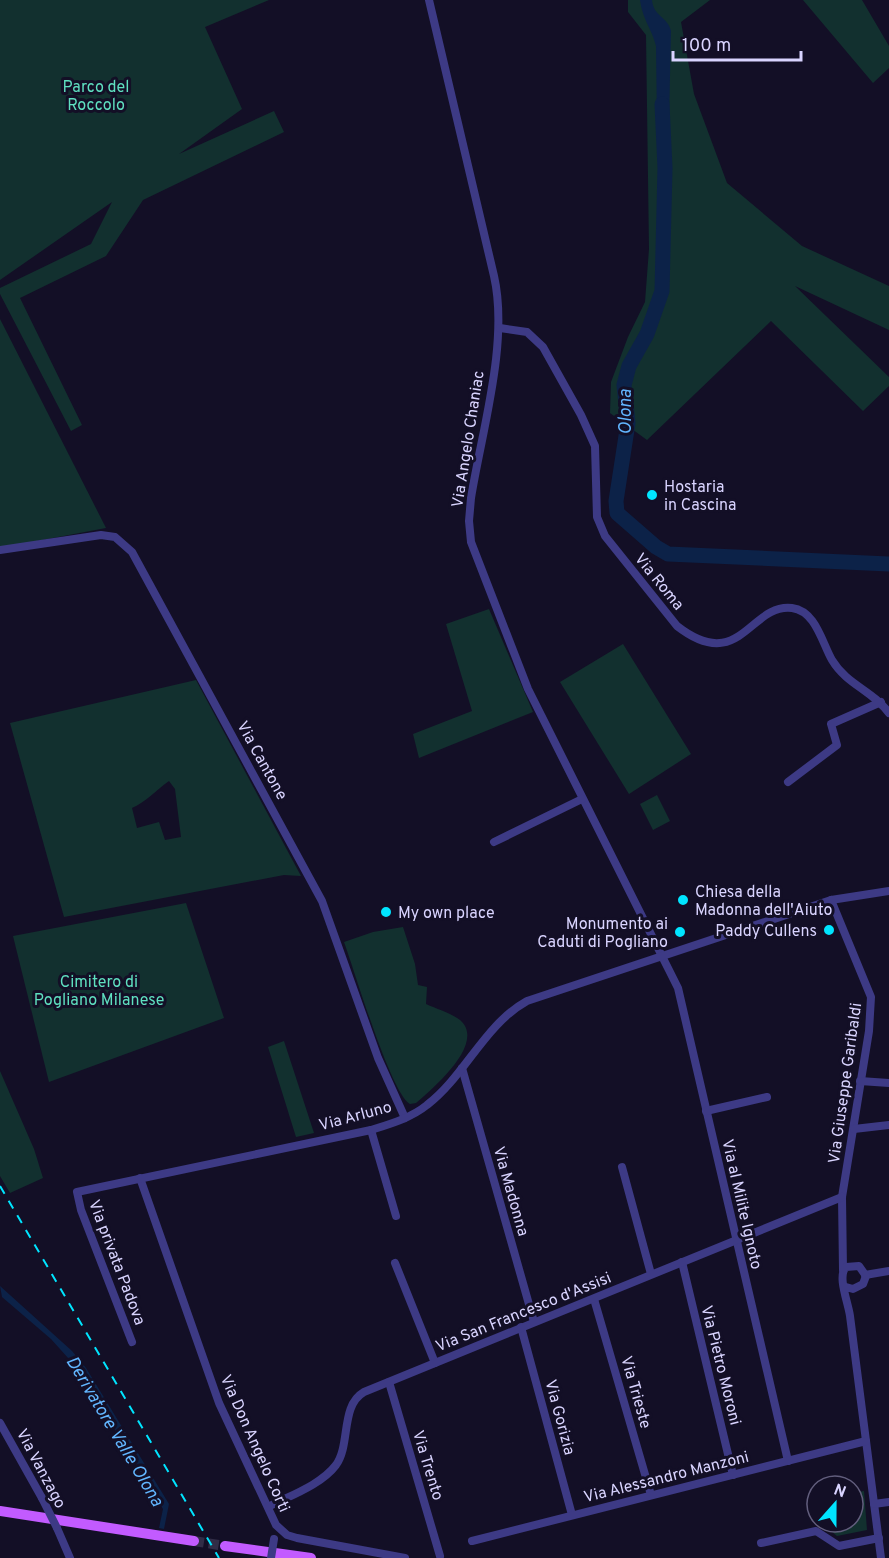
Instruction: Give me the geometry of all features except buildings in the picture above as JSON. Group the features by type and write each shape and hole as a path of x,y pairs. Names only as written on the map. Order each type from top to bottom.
{"main road":[{"path":"0,1511 194,1541"},
{"path":"225,1546 311,1558"}],"street":[{"name":"Via Angelo Chaniac","path":"429,0 494,276 500,328 471,498 469,521 471,542 528,689 582,800 663,956"},
{"name":"Via Roma","path":"500,328 527,332 543,347 581,415 595,446 597,517 605,536 677,626 692,637 705,642 721,642 737,638 770,615 792,608 804,613 813,623 841,672 881,702 889,712"},
{"name":"Via Cantone","path":"0,550 101,535 115,537 132,552 322,901 378,1058 405,1118"},
{"path":"788,782 837,745 831,724 881,702"},
{"path":"495,842 582,800"},
{"name":"Via Arluno","path":"76,1192 371,1130 405,1118 427,1105 502,1020 518,1006 831,900 889,891"},
{"name":"Via Giuseppe Garibaldi","path":"831,900 871,997 869,1031 842,1197 843,1270 841,1280 846,1287 881,1558"},
{"name":"Via al Milite Ignoto","path":"663,956 678,988 788,1461"},
{"name":"Via Madonna","path":"462,1068 534,1322"},
{"path":"860,1081 889,1083"},
{"path":"706,1112 767,1097"},
{"path":"854,1129 889,1125"},
{"path":"371,1130 396,1216"},
{"path":"622,1167 651,1274"},
{"name":"Via Don Angelo Corti","path":"140,1178 219,1403 280,1530 297,1538 405,1558"},
{"name":"Via privata Padova","path":"76,1192 132,1342"},
{"name":"Via San Francesco d'Assisi","path":"268,1507 320,1479 332,1469 342,1451 354,1401 364,1392 842,1197"},
{"name":"Via Giuseppe Garibaldi","path":"843,1242 850,1259 858,1266"},
{"name":"Via Pietro Moroni","path":"682,1262 733,1475"},
{"path":"395,1263 435,1363"},
{"path":"843,1270 848,1266 858,1266 868,1275"},
{"path":"846,1287 855,1289 863,1284 868,1275 889,1270"},
{"name":"Via Giuseppe Garibaldi","path":"850,1316 855,1289"},
{"name":"Via Trieste","path":"594,1299 651,1494"},
{"name":"Via Gorizia","path":"521,1328 573,1515"},
{"name":"Via Trento","path":"388,1382 440,1556"},
{"name":"Via Vanzago","path":"0,1423 42,1498 70,1558"},
{"name":"Via Alessandro Manzoni","path":"472,1541 866,1441"},
{"path":"874,1504 889,1502"},
{"path":"271,1558 274,1539 280,1530"},
{"path":"761,1543 816,1531 839,1545 879,1538"}],"green space":[{"name":"Parco del Roccolo","path":"0,0 269,0 205,27 242,109 179,154 274,111 284,132 143,200 106,256 20,298 82,425 71,431 0,294 0,288 91,244 112,202 0,280"},
{"path":"628,0 710,0 681,22 694,94 727,183 802,246 889,286 889,330 795,286 889,377 889,386 863,411 771,321 647,440 610,413 611,382 628,337 645,302 649,249 646,35 628,12"},
{"path":"803,0 862,0 889,46 889,68 873,83"},
{"path":"0,319 106,528 0,548"},
{"path":"489,609 533,712 419,758 413,734 472,711 446,624"},
{"path":"623,644 691,754 629,794 560,682"},
{"path":"196,680 301,876 284,875 64,917 10,723","holes":["169,781 175,789 181,837 165,840 159,822 137,828 132,808"]},
{"path":"657,795 670,821 653,830 640,804"},
{"name":"Cimitero di Pogliano Milanese","path":"186,903 224,1018 49,1082 13,936"},
{"path":"403,927 415,964 418,985 427,987 426,1004 460,1020 467,1030 467,1041 454,1065 424,1096 416,1103 410,1104 402,1095 383,1055 344,942 373,932"},
{"path":"284,1041 314,1133 296,1137 268,1047"},
{"path":"0,1071 34,1149 43,1178 10,1193 0,1176"},
{"path":"865,1504 867,1530 865,1530"}],"water":[{"path":"640,0 652,0 655,10 667,22 671,31 669,121 657,126 656,46"},
{"path":"0,1286 72,1351 86,1368 169,1504 164,1529 159,1528 163,1509 78,1369 51,1339 2,1297"}],"waterway":[{"name":"Olona","path":"662,104 665,168 662,291 647,334 629,366 624,385 628,423 616,501 617,513 656,547 668,554 889,564"}],"tunnel":[{"path":"194,1541 225,1546"}],"railway":[{"path":"0,1186 219,1558"}],"place":[{"name":"Hostaria in Cascina","path":"652,495"},
{"name":"Chiesa della Madonna dell'Aiuto","path":"683,900"},
{"name":"My own place","path":"386,912"},
{"name":"Paddy Cullens","path":"829,930"},
{"name":"Monumento ai Caduti di Pogliano","path":"680,932"}],"water label":[{"name":"Derivatore Valle Olona","path":"115,1431"}]}
